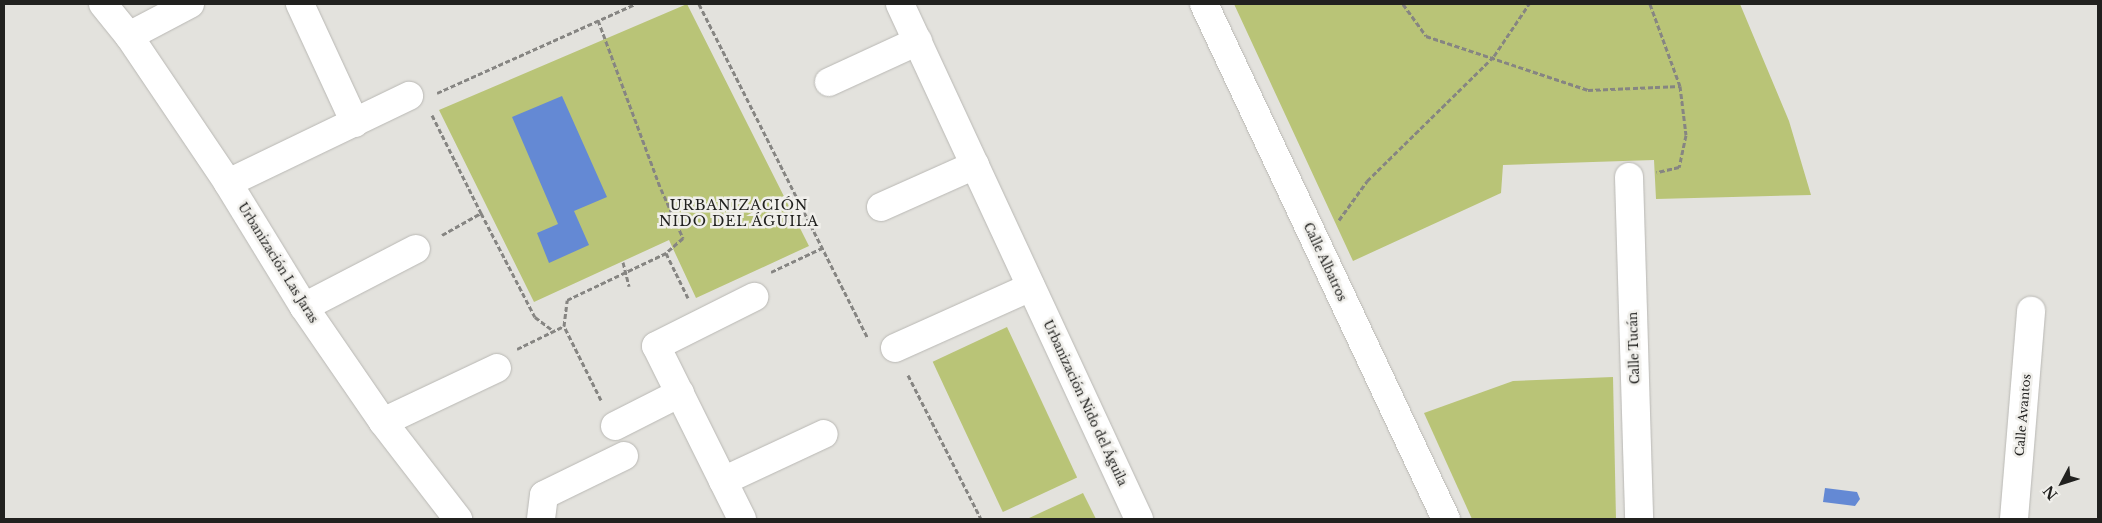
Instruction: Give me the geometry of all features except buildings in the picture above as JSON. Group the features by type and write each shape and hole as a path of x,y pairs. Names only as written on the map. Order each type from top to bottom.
{"street":[{"name":"Urbanización Las Jaras","path":"103,4 129,36 228,183 304,307 383,422 458,519"},
{"path":"129,36 190,4"},
{"path":"300,4 355,123"},
{"name":"Urbanización Nido del Águila","path":"900,4 1139,519"},
{"name":"Calle Albatros","path":"1204,4 1446,519"},
{"path":"829,82 918,41"},
{"path":"228,183 355,123 416,97"},
{"path":"881,207 975,165"},
{"name":"Calle Tucán","path":"1629,177 1639,519"},
{"path":"304,307 416,249"},
{"path":"895,348 1032,287"},
{"path":"742,519 656,346 754,297"},
{"name":"Calle Avantos","path":"2014,519 2031,311"},
{"path":"383,422 497,368"},
{"path":"614,426 680,394"},
{"path":"723,481 824,434"},
{"path":"540,519 544,495 624,456"}],"path":[{"path":"552,330 535,317 481,212 416,97 635,4"},
{"path":"699,4 872,347 895,348 981,519"},
{"path":"1403,4 1426,36 1494,56 1588,90 1680,86"},
{"path":"1319,250 1367,181 1494,56 1528,4"},
{"path":"1629,177 1679,167 1686,134 1680,86 1650,4"},
{"path":"598,20 683,238 666,253 568,300 564,326 614,426"},
{"path":"416,249 481,212"},
{"path":"754,297 754,280 822,248"},
{"path":"666,253 700,324"},
{"path":"624,262 629,286"},
{"path":"497,368 496,360 552,330 564,326"}],"green space":[{"path":"687,4 809,246 696,298 669,240 534,302 439,110"},
{"path":"1234,4 1740,4 1789,121 1811,195 1656,199 1654,160 1503,165 1501,193 1353,261"},
{"path":"1007,327 1077,477 1003,512 933,362"},
{"path":"1613,377 1616,519 1472,519 1424,413 1513,381"},
{"path":"1083,493 1096,519 1027,519"}],"water":[{"path":"562,96 607,197 574,211 589,245 549,263 537,233 558,224 512,117"},
{"path":"1825,488 1857,492 1860,499 1855,506 1823,502"}],"district":[{"name":"URBANIZACIÓN NIDO DEL ÁGUILA","path":"739,214"}]}
